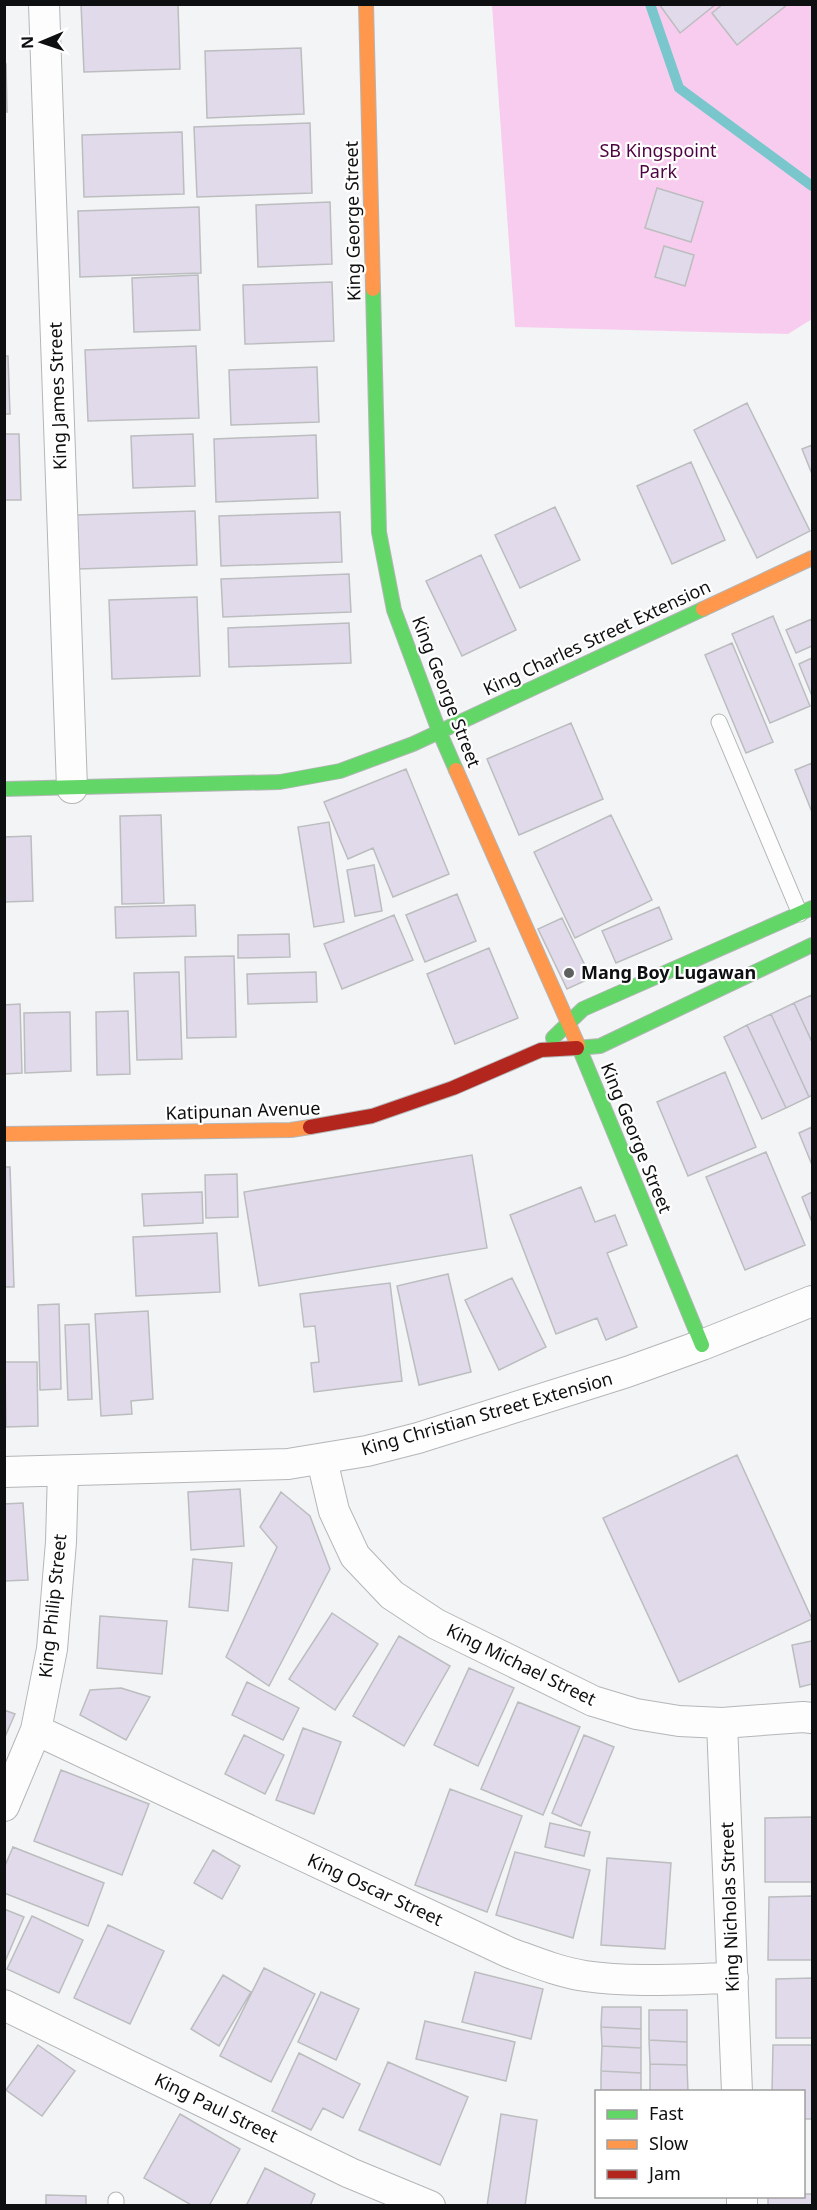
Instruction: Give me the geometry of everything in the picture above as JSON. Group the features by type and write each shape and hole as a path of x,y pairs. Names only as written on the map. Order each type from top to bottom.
{"street":[{"name":"King James Street","path":"44,4 72,788"},
{"name":"King George Street","path":"366,4 379,532 394,610 439,731 579,1047 702,1345"},
{"name":"King Charles Street Extension","path":"4,789 280,782 340,771 413,744 813,558"},
{"name":"Katipunan Avenue","path":"541,1050 583,1009 806,911"},
{"name":"Katipunan Avenue","path":"4,1134 291,1130 331,1125 372,1116 413,1104 541,1050 600,1046 813,945"},
{"name":"King Christian Street Extension","path":"4,1472 250,1466 322,1460 418,1438 627,1372 702,1345 813,1300"},
{"name":"King Michael Street","path":"322,1460 334,1511 355,1556 392,1595 435,1624 593,1701 636,1714 679,1721 722,1723 813,1718"},
{"name":"King Philip Street","path":"4,1806 36,1730 52,1649 61,1542 63,1471"},
{"name":"King Nicholas Street","path":"722,1723 737,2090"},
{"name":"King Oscar Street","path":"36,1730 510,1953 584,1976 627,1980 733,1978"},
{"name":"King Paul Street","path":"4,2006 350,2173 430,2205"}],"lane":[{"path":"719,722 806,911"}],"green space":[{"name":"SB Kingspoint Park","path":"492,5 812,5 812,319 788,334 515,327"}],"building":[{"path":"81,4 178,4 180,69 84,72"},
{"path":"659,4 716,4 680,33"},
{"path":"723,4 788,4 737,45 712,13"},
{"path":"301,48 304,114 207,118 205,51"},
{"path":"4,64 6,64 7,112 4,112"},
{"path":"310,123 312,193 197,197 194,127"},
{"path":"182,132 184,194 84,197 82,135"},
{"path":"657,188 703,202 691,242 645,228"},
{"path":"330,202 332,264 258,267 256,205"},
{"path":"199,207 201,273 80,277 78,211"},
{"path":"664,246 694,255 685,286 655,277"},
{"path":"198,275 200,330 134,332 132,278"},
{"path":"332,282 334,341 245,344 243,285"},
{"path":"196,346 199,418 88,421 85,350"},
{"path":"4,356 8,356 10,414 4,414"},
{"path":"317,367 319,422 231,425 229,370"},
{"path":"747,403 810,531 757,558 694,430"},
{"path":"4,434 19,434 21,500 4,500"},
{"path":"193,434 195,486 133,488 131,436"},
{"path":"316,435 318,498 216,502 214,439"},
{"path":"812,445 812,474 802,449"},
{"path":"691,462 725,540 672,564 637,486"},
{"path":"555,507 580,560 520,588 495,535"},
{"path":"195,511 197,565 79,569 77,515"},
{"path":"340,512 342,562 221,566 219,516"},
{"path":"481,555 516,630 462,656 426,581"},
{"path":"349,574 351,612 223,617 221,579"},
{"path":"197,597 200,676 112,679 109,600"},
{"path":"773,616 810,706 770,723 732,634"},
{"path":"812,619 812,646 796,653 786,630"},
{"path":"349,623 351,663 229,667 228,628"},
{"path":"732,643 773,742 746,753 705,655"},
{"path":"812,658 812,696 799,664"},
{"path":"571,723 603,799 519,835 487,759"},
{"path":"812,763 812,812 795,770"},
{"path":"406,769 449,874 393,897 373,848 348,859 324,802"},
{"path":"161,815 164,903 122,904 120,816"},
{"path":"611,815 652,900 575,938 534,852"},
{"path":"329,822 344,922 314,927 298,827"},
{"path":"31,836 33,901 4,902 4,837"},
{"path":"374,865 382,911 355,916 347,870"},
{"path":"457,894 476,941 425,962 406,915"},
{"path":"195,905 196,936 116,938 115,907"},
{"path":"659,907 672,939 616,963 602,931"},
{"path":"394,915 413,960 342,989 324,944"},
{"path":"562,918 591,978 567,989 538,929"},
{"path":"289,934 290,957 238,958 238,935"},
{"path":"489,948 518,1018 455,1044 427,974"},
{"path":"234,956 236,1037 187,1038 185,957"},
{"path":"179,972 182,1059 137,1060 134,973"},
{"path":"316,972 317,1002 248,1004 247,974"},
{"path":"812,995 812,1042 794,1003"},
{"path":"794,1003 812,1042 812,1095 809,1097 771,1014"},
{"path":"20,1004 22,1073 4,1074 4,1005"},
{"path":"128,1011 130,1074 97,1075 96,1012"},
{"path":"70,1012 71,1071 25,1073 24,1013"},
{"path":"771,1014 809,1097 786,1108 747,1025"},
{"path":"747,1025 786,1108 762,1119 724,1037"},
{"path":"725,1072 756,1147 688,1176 657,1102"},
{"path":"812,1127 812,1165 799,1133"},
{"path":"766,1152 805,1245 745,1270 706,1177"},
{"path":"472,1155 487,1248 259,1286 244,1192"},
{"path":"4,1167 10,1167 14,1287 4,1287"},
{"path":"237,1174 238,1217 206,1218 205,1175"},
{"path":"581,1187 595,1222 615,1215 627,1245 607,1253 637,1327 606,1340 597,1318 556,1334 510,1215"},
{"path":"202,1192 203,1223 144,1226 142,1194"},
{"path":"812,1192 812,1222 802,1197"},
{"path":"217,1233 220,1292 136,1296 133,1237"},
{"path":"448,1274 471,1372 419,1385 397,1286"},
{"path":"512,1278 546,1347 499,1370 465,1300"},
{"path":"390,1283 402,1381 314,1392 311,1363 319,1362 315,1326 304,1327 300,1294"},
{"path":"59,1304 61,1389 40,1390 38,1305"},
{"path":"148,1311 153,1399 131,1401 132,1414 101,1416 95,1314"},
{"path":"89,1324 92,1399 68,1400 65,1325"},
{"path":"5,1362 37,1362 38,1426 6,1427"},
{"path":"737,1455 812,1619 679,1682 603,1518"},
{"path":"240,1489 244,1546 191,1550 188,1492"},
{"path":"281,1492 310,1516 330,1569 269,1686 226,1657 277,1547 260,1527"},
{"path":"23,1503 28,1580 4,1581 4,1504"},
{"path":"193,1559 232,1563 228,1611 189,1607"},
{"path":"332,1613 378,1644 335,1710 289,1679"},
{"path":"100,1616 167,1621 162,1674 97,1668"},
{"path":"399,1636 450,1666 404,1746 353,1716"},
{"path":"812,1641 812,1684 800,1687 792,1645"},
{"path":"469,1668 514,1688 478,1766 434,1745"},
{"path":"247,1682 299,1708 283,1740 232,1715"},
{"path":"121,1688 150,1697 126,1740 80,1715 90,1690"},
{"path":"518,1702 580,1727 543,1815 481,1789"},
{"path":"4,1710 15,1714 4,1739"},
{"path":"303,1728 341,1742 314,1814 276,1800"},
{"path":"244,1735 284,1755 265,1794 225,1774"},
{"path":"584,1735 614,1747 581,1826 552,1813"},
{"path":"61,1770 149,1804 122,1875 34,1841"},
{"path":"450,1789 522,1816 487,1912 415,1885"},
{"path":"812,1817 812,1882 765,1882 765,1818"},
{"path":"550,1823 590,1832 584,1856 545,1847"},
{"path":"13,1847 104,1883 88,1926 4,1893 4,1868"},
{"path":"213,1850 240,1866 222,1899 194,1883"},
{"path":"515,1852 590,1870 573,1938 496,1915"},
{"path":"607,1858 671,1863 665,1949 601,1945"},
{"path":"812,1896 812,1960 768,1960 769,1897"},
{"path":"4,1909 24,1917 4,1964"},
{"path":"32,1916 83,1940 59,1993 7,1969"},
{"path":"108,1925 164,1951 130,2024 74,1998"},
{"path":"264,1968 315,1994 271,2082 220,2056"},
{"path":"475,1972 543,1989 531,2039 462,2022"},
{"path":"223,1975 251,1992 219,2046 191,2029"},
{"path":"812,1978 812,2038 776,2038 776,1979"},
{"path":"321,1992 359,2009 336,2060 298,2042"},
{"path":"602,2007 641,2007 641,2029 601,2027"},
{"path":"649,2010 687,2010 687,2042 649,2040"},
{"path":"425,2021 515,2042 506,2081 416,2059"},
{"path":"601,2027 641,2029 641,2048 602,2046"},
{"path":"649,2040 687,2042 687,2065 650,2064"},
{"path":"38,2045 75,2071 42,2116 6,2090"},
{"path":"773,2045 812,2045 812,2119 805,2119 805,2090 772,2090"},
{"path":"602,2046 641,2048 641,2073 601,2071"},
{"path":"299,2053 360,2084 343,2118 323,2108 311,2130 272,2111"},
{"path":"388,2062 468,2097 440,2165 359,2130"},
{"path":"650,2064 687,2065 688,2090 650,2090"},
{"path":"601,2071 641,2073 641,2090 601,2090"},
{"path":"180,2114 240,2149 209,2206 193,2206 144,2178"},
{"path":"501,2114 537,2120 525,2206 487,2206"},
{"path":"265,2168 315,2194 310,2206 246,2206"},
{"path":"805,2194 812,2194 812,2206 768,2206 768,2198 805,2198"},
{"path":"46,2195 86,2196 86,2206 46,2206"}],"waterway":[{"path":"650,4 679,88 812,186"}],"traffic: fast":[{"path":"373,289 379,532 394,610 456,770"},
{"path":"4,789 280,782 340,771 413,744 703,609"},
{"path":"553,1038 583,1009 812,908"},
{"path":"577,1048 600,1046 812,945"},
{"path":"578,1045 702,1345"}],"traffic: slow":[{"path":"366,4 373,289"},
{"path":"703,609 812,558"},
{"path":"456,770 578,1045"},
{"path":"4,1134 291,1130 310,1127"}],"traffic: jam":[{"path":"310,1127 372,1116 453,1088 541,1050 577,1048"}],"place":[{"name":"Mang Boy Lugawan","path":"569,973"}]}
